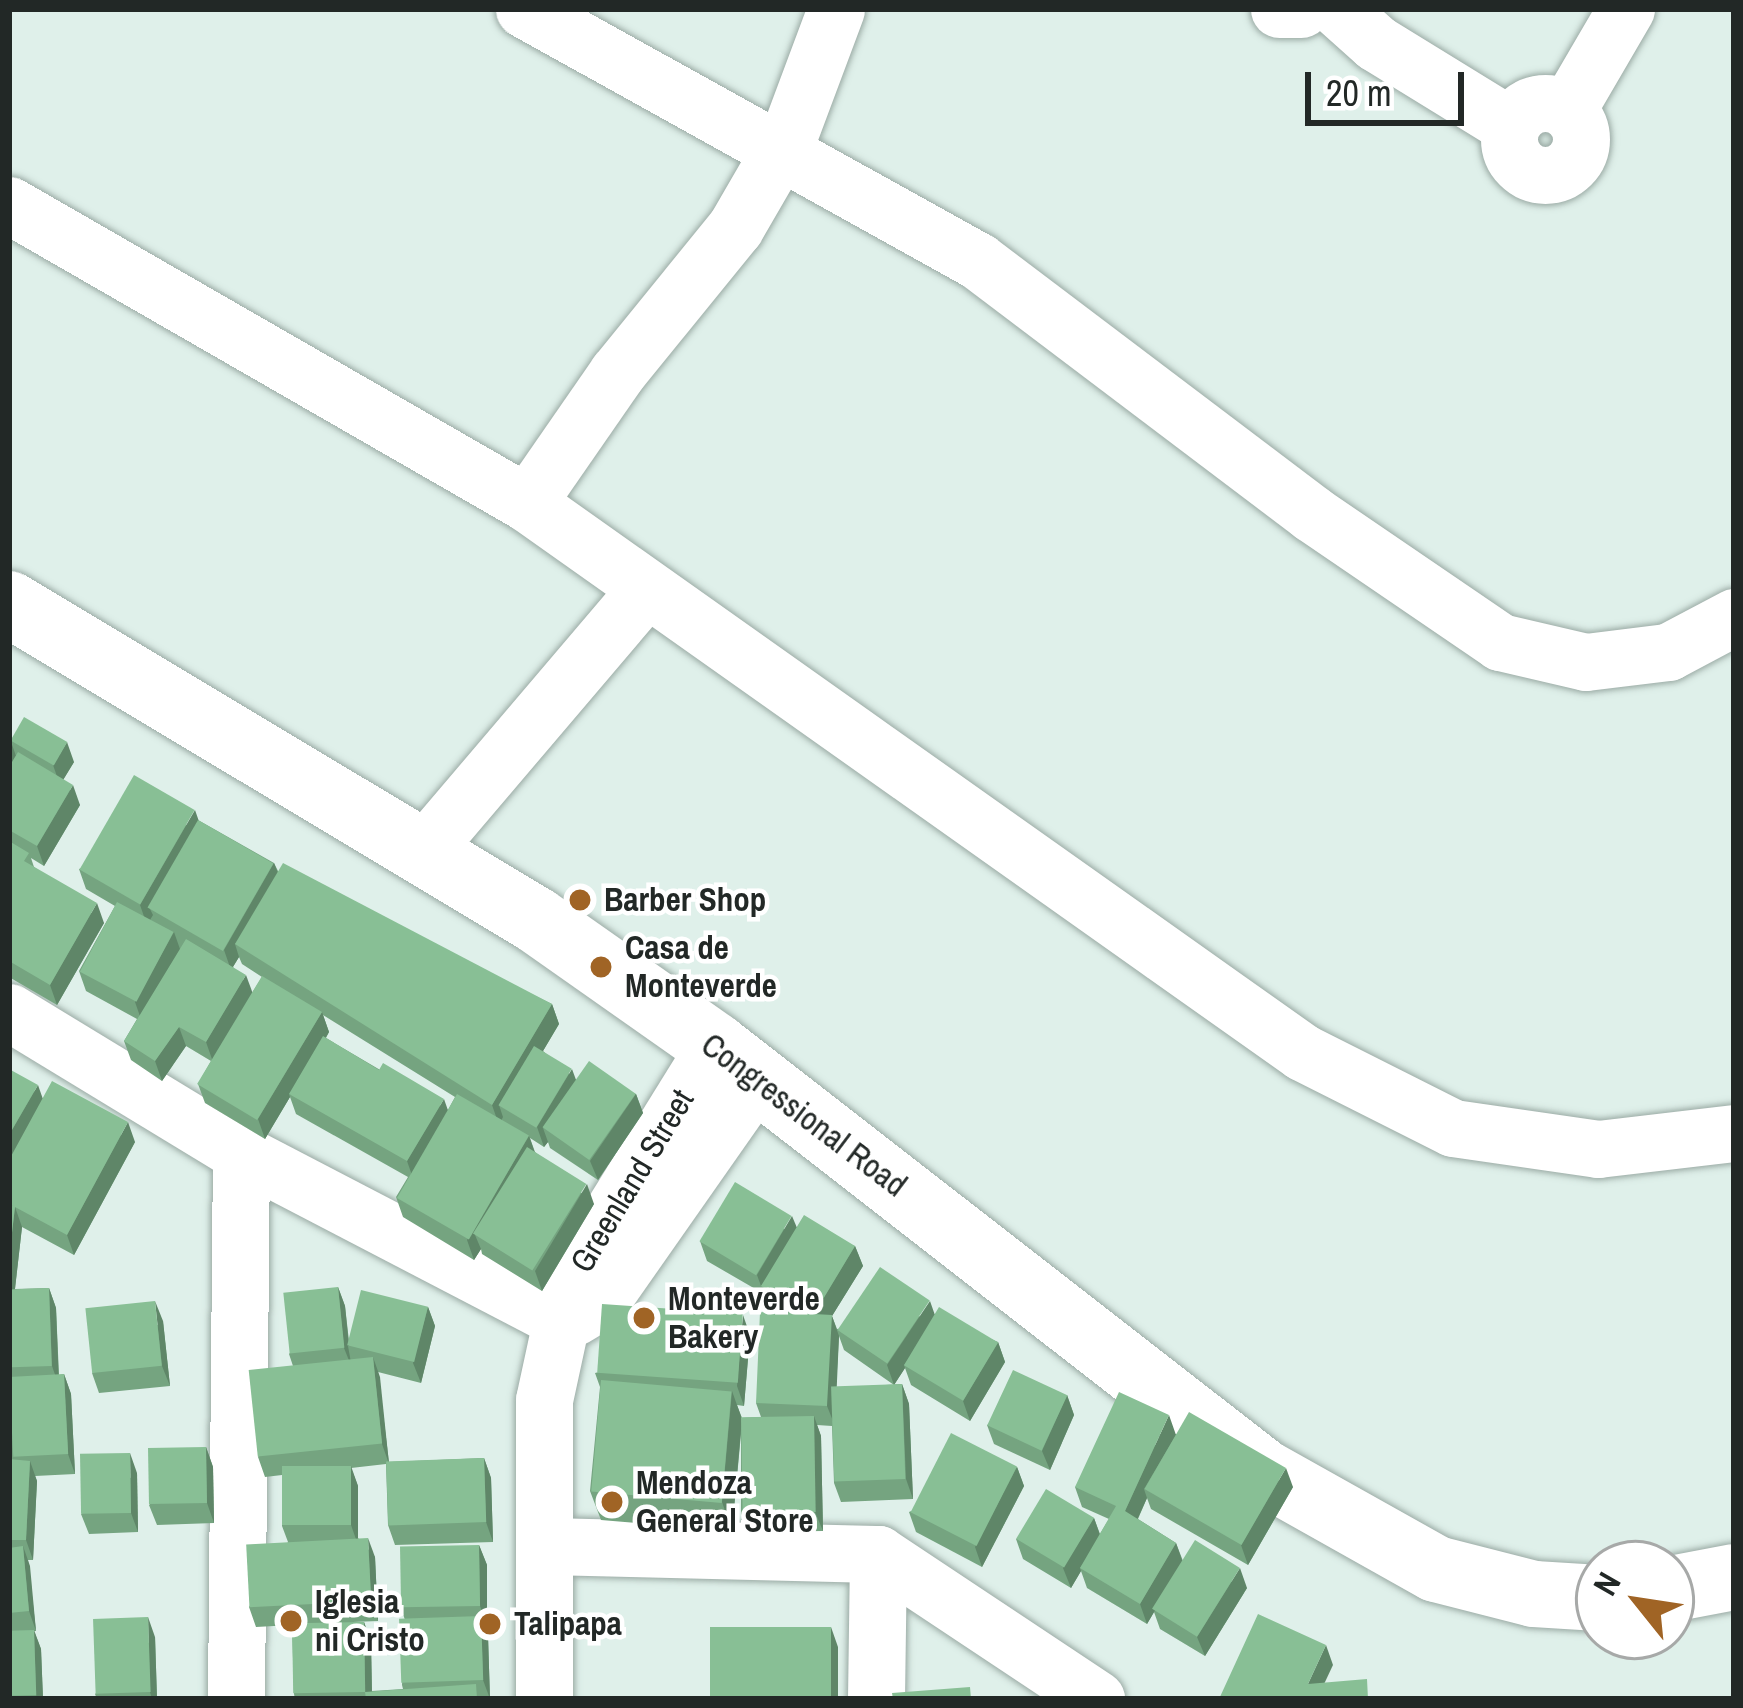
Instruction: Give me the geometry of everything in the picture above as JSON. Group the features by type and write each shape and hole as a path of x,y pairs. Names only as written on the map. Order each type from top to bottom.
{"main road":[{"name":"Congressional Road","path":"9,604 425,849 736,1062 1263,1472 1436,1569 1534,1594 1575,1597"},
{"path":"1695,1584 1734,1577"}],"street":[{"path":"524,9 779,153 868,193 978,261 1311,513 1500,641 1586,662 1668,652 1734,616"},
{"path":"527,503 617,373 735,228 779,153 836,9"},
{"path":"1279,9 1300,9"},
{"path":"1338,9 1376,43 1511,125 1538,103 1567,110 1626,9"},
{"path":"9,205 527,503 1302,1052 1453,1128 1598,1149 1734,1133"},
{"path":"425,849 646,590"},
{"path":"9,1012 241,1153 566,1322 544,1400 544,1699"},
{"name":"Greenland Street","path":"566,1322 602,1301 736,1062"},
{"path":"236,1699 241,1153"},
{"path":"546,1546 878,1553 1096,1699"},
{"path":"876,1699 878,1553"}],"building":[{"path":"24,717 67,742 54,765 10,740"},
{"path":"18,752 73,785 37,846 9,830 9,767"},
{"path":"134,775 195,810 140,904 80,869"},
{"path":"198,820 273,864 223,951 148,907"},
{"path":"9,841 29,853 24,861 97,903 50,985 9,961"},
{"path":"283,863 552,1004 492,1105 235,944"},
{"path":"117,902 174,932 136,1002 80,972"},
{"path":"186,939 246,975 206,1042 179,1027 155,1061 124,1041"},
{"path":"262,976 322,1012 257,1120 197,1084"},
{"path":"323,1036 379,1070 383,1063 444,1099 407,1161 289,1094"},
{"path":"534,1046 572,1069 536,1128 498,1105"},
{"path":"589,1061 636,1094 589,1160 543,1127"},
{"path":"9,1069 38,1085 9,1135"},
{"path":"52,1081 128,1122 67,1235 15,1207 9,1258 9,1205 13,1206 9,1204 9,1160"},
{"path":"457,1094 529,1136 469,1239 397,1198"},
{"path":"527,1147 586,1184 532,1271 473,1234"},
{"path":"735,1182 792,1216 756,1275 699,1241"},
{"path":"804,1215 855,1246 814,1314 832,1315 827,1406 756,1403 760,1312 806,1314 761,1286"},
{"path":"880,1267 930,1301 887,1364 838,1330"},
{"path":"338,1287 344,1348 290,1353 283,1293"},
{"path":"49,1288 52,1366 12,1367 9,1289"},
{"path":"361,1290 428,1307 414,1362 347,1345"},
{"path":"155,1301 162,1366 92,1373 85,1308"},
{"path":"602,1304 743,1314 738,1383 597,1373"},
{"path":"939,1307 998,1343 963,1401 904,1365"},
{"path":"373,1357 382,1444 258,1457 249,1370"},
{"path":"1013,1370 1067,1395 1042,1451 987,1425"},
{"path":"64,1374 68,1454 13,1457 9,1377"},
{"path":"601,1380 732,1391 722,1503 591,1492"},
{"path":"902,1384 905,1479 834,1481 831,1386"},
{"path":"1119,1392 1169,1415 1125,1511 1176,1543 1140,1604 1080,1568 1116,1506 1075,1487"},
{"path":"1189,1412 1286,1468 1241,1545 1144,1489"},
{"path":"814,1416 816,1512 743,1513 741,1417"},
{"path":"951,1433 1017,1467 977,1546 911,1512"},
{"path":"206,1447 207,1503 149,1504 148,1448"},
{"path":"130,1453 131,1513 81,1514 80,1454"},
{"path":"484,1458 486,1522 388,1525 386,1461"},
{"path":"9,1459 30,1461 26,1540 9,1540"},
{"path":"282,1466 351,1466 351,1525 282,1525"},
{"path":"1046,1489 1094,1518 1064,1568 1016,1539"},
{"path":"368,1538 371,1601 249,1607 246,1544"},
{"path":"1195,1540 1240,1568 1197,1637 1152,1609"},
{"path":"479,1545 480,1606 401,1607 400,1546"},
{"path":"23,1546 29,1611 9,1613 9,1548"},
{"path":"1258,1614 1326,1645 1308,1684 1367,1679 1368,1699 1219,1699"},
{"path":"481,1616 483,1680 401,1683 399,1619"},
{"path":"148,1617 151,1692 96,1694 93,1619"},
{"path":"364,1622 365,1692 293,1693 292,1623"},
{"path":"710,1627 831,1627 831,1699 710,1699"},
{"path":"34,1630 36,1695 11,1696 9,1631"},
{"path":"476,1684 477,1699 366,1699 365,1692"},
{"path":"970,1687 971,1699 893,1699 892,1693"}],"place":[{"name":"Barber Shop","path":"580,900"},
{"name":"Casa de Monteverde","path":"601,967"},
{"name":"Monteverde Bakery","path":"644,1318"},
{"name":"Mendoza General Store","path":"612,1502"},
{"name":"Iglesia ni Cristo","path":"291,1621"},
{"name":"Talipapa","path":"490,1624"}]}
